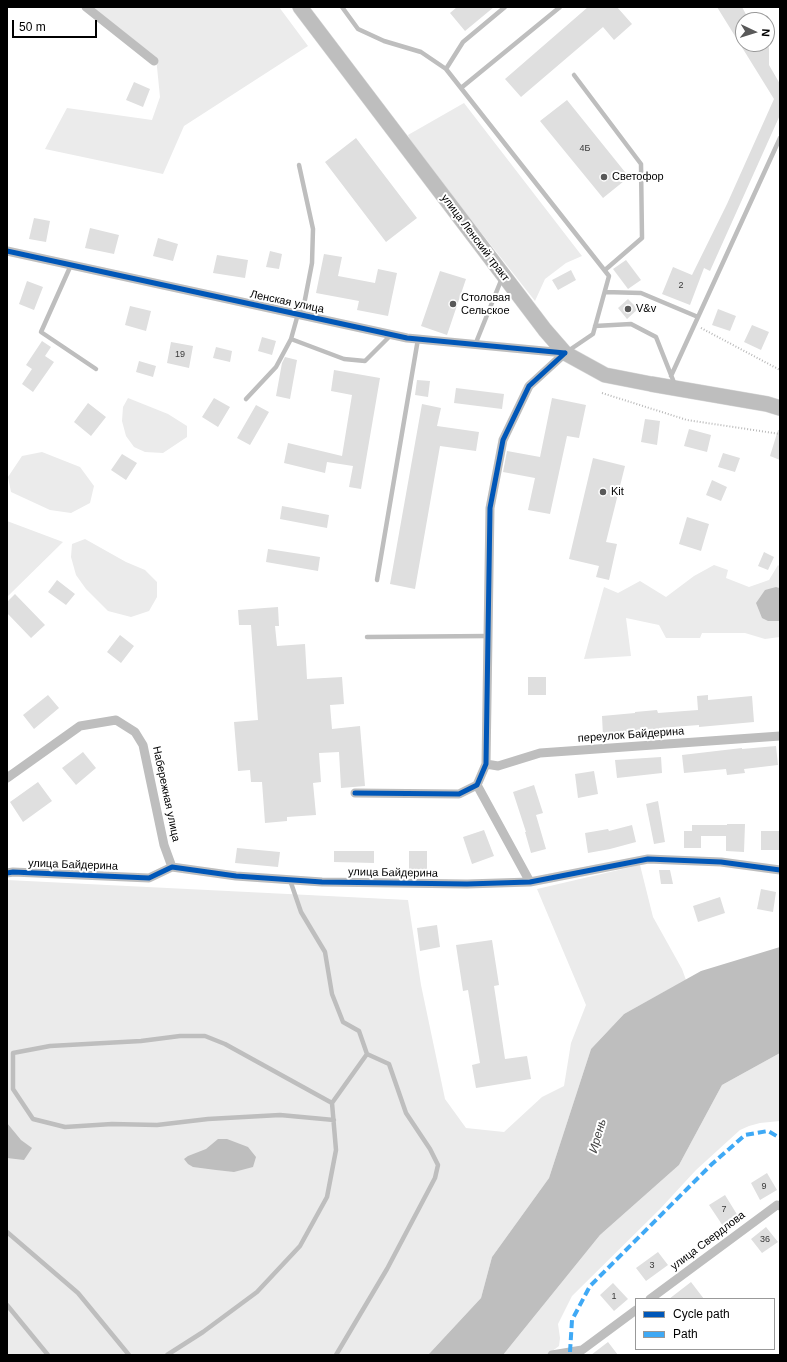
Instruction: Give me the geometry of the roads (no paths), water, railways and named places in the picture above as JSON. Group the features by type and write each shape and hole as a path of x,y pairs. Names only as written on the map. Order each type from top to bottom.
{"main road":[{"name":"улица Ленский тракт","path":"300,7 545,330 565,353 605,375 674,382 780,408"}],"street":[{"path":"86,7 154,61"},
{"name":"Ленская улица","path":"7,251 300,315 418,339 565,353"},
{"path":"355,793 459,794 477,785 486,764 490,508 503,440 529,386 565,353"},
{"name":"Набережная улица","path":"7,778 80,726 116,720 135,732 143,744 164,845 172,867"},
{"name":"переулок Байдерина","path":"486,764 498,766 540,753 780,736"},
{"path":"477,785 530,882"},
{"name":"улица Байдерина","path":"7,873 149,878 172,867 236,876 322,882 467,884 530,882 648,859 721,862 780,870"},
{"name":"улица Свердлова","path":"651,1298 778,1205 780,1206"},
{"path":"552,1355 583,1352 635,1311"}],"lane":[{"path":"342,7 358,29 384,41 421,52 446,69 609,276 593,334 565,353"},
{"path":"446,69 463,42 505,7"},
{"path":"461,88 560,7"},
{"path":"574,75 641,164 642,238 605,270"},
{"path":"674,382 694,325 780,138"},
{"path":"246,400 276,367 291,339 300,315 312,263 313,229 299,166"},
{"path":"71,265 41,332 96,369"},
{"path":"476,345 503,275"},
{"path":"605,292 641,293 698,318"},
{"path":"595,326 631,324 656,337 674,382"},
{"path":"291,339 344,359 365,361 391,334"},
{"path":"377,580 418,339"},
{"path":"368,637 489,636"},
{"path":"290,880 301,912 325,952 332,994 343,1022 359,1031 367,1054 390,1064 406,1113 430,1149 438,1165 435,1178 390,1262 336,1355"},
{"path":"332,1103 225,1044 205,1036 180,1036 140,1041 50,1046 13,1053 13,1089 33,1119 65,1127 112,1124 157,1125 208,1119 280,1115 334,1120"},
{"path":"167,1355 203,1332 257,1292 300,1246 327,1196 336,1150 332,1103 367,1054"},
{"path":"7,1232 78,1293 129,1355"},
{"path":"7,1305 48,1355"}],"water":[{"path":"776,587 780,588 780,621 768,621 762,618 756,603 765,590"},
{"name":"Ирень","path":"780,947 780,1053 722,1085 679,1165 600,1235 503,1355 428,1355 481,1298 492,1257 549,1178 591,1049 624,1014 701,971"},
{"path":"7,1123 21,1140 32,1148 24,1160 7,1158"},
{"path":"218,1139 227,1139 248,1147 256,1157 253,1167 234,1172 216,1170 193,1167 184,1159 206,1149"}],"place":[{"name":"Светофор","path":"604,177"},
{"name":"Столовая Сельское","path":"453,304"},
{"name":"V&v","path":"628,309"},
{"name":"Kit","path":"603,492"}]}
